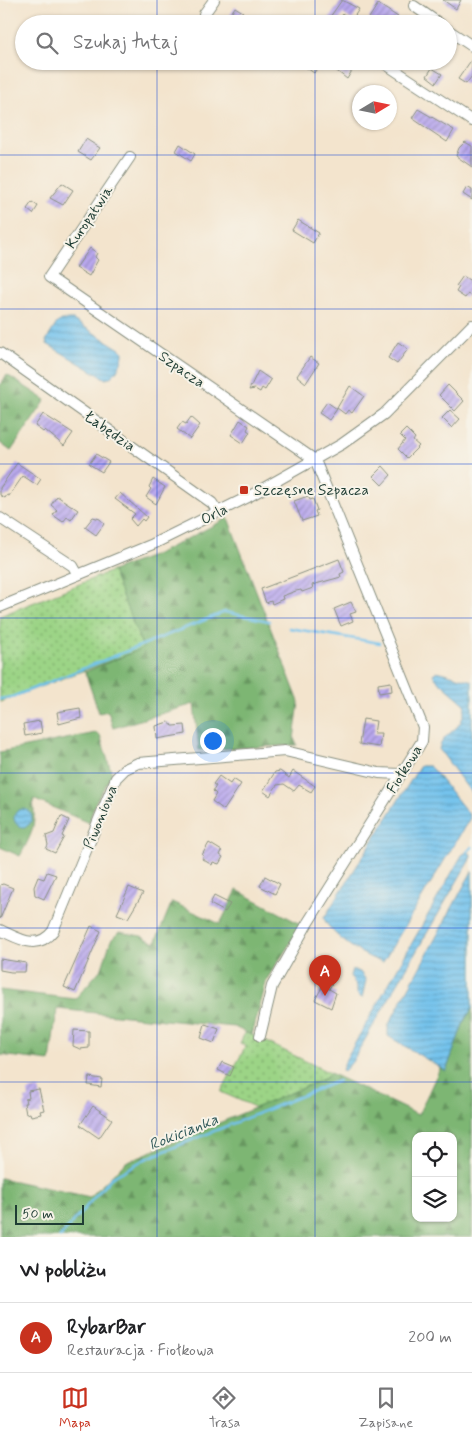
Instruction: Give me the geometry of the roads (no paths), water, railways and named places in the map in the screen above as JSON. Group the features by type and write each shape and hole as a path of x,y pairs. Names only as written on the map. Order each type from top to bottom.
{"street":[{"path":"204,14 214,0"},
{"path":"414,6 427,15"},
{"path":"457,36 472,46"},
{"path":"395,70 472,121"},
{"name":"Kuropatwia","path":"49,277 130,158"},
{"name":"Szpacza","path":"49,277 315,460"},
{"name":"Orla","path":"0,607 153,544 218,512 354,437 384,414 472,325"},
{"name":"Łabędzia","path":"0,353 212,503 218,512"},
{"name":"Fiołkowa","path":"260,1036 272,986 307,924 422,741 423,727 315,460"},
{"path":"0,518 73,566 78,575"},
{"name":"Piwoniowa","path":"0,930 31,943 43,941 49,937 116,778 125,769 138,763 285,751 379,774 400,774"}],"water":[{"path":"62,320 73,320 123,351 121,363 113,375 106,379 47,344 46,341 57,323"},
{"path":"437,671 472,681 472,794 439,749 445,737 461,721 465,704 436,679 433,674"},
{"path":"420,766 429,766 433,770 470,818 383,962 367,956 349,945 333,931 324,918"},
{"path":"23,809 29,812 32,818 29,824 23,827 17,824 14,818 17,812"},
{"path":"468,851 471,855 469,861 352,1062 344,1071 342,1070 346,1059 462,855"},
{"path":"472,871 472,1008 463,1024 446,1071 388,1036 388,1026"},
{"path":"352,969 360,972 366,980 362,998 357,994 357,987 350,976"}],"waterway":[{"path":"0,699 12,697 225,612 269,621"},
{"path":"289,628 380,643"},
{"path":"467,852 472,847"},
{"name":"Rokicianka","path":"60,1237 111,1178 145,1159 338,1081"}],"place":[{"name":"Szczęsne Szpacza","path":"244,490"},
{"name":"RybarBar","path":"325,996"}]}
